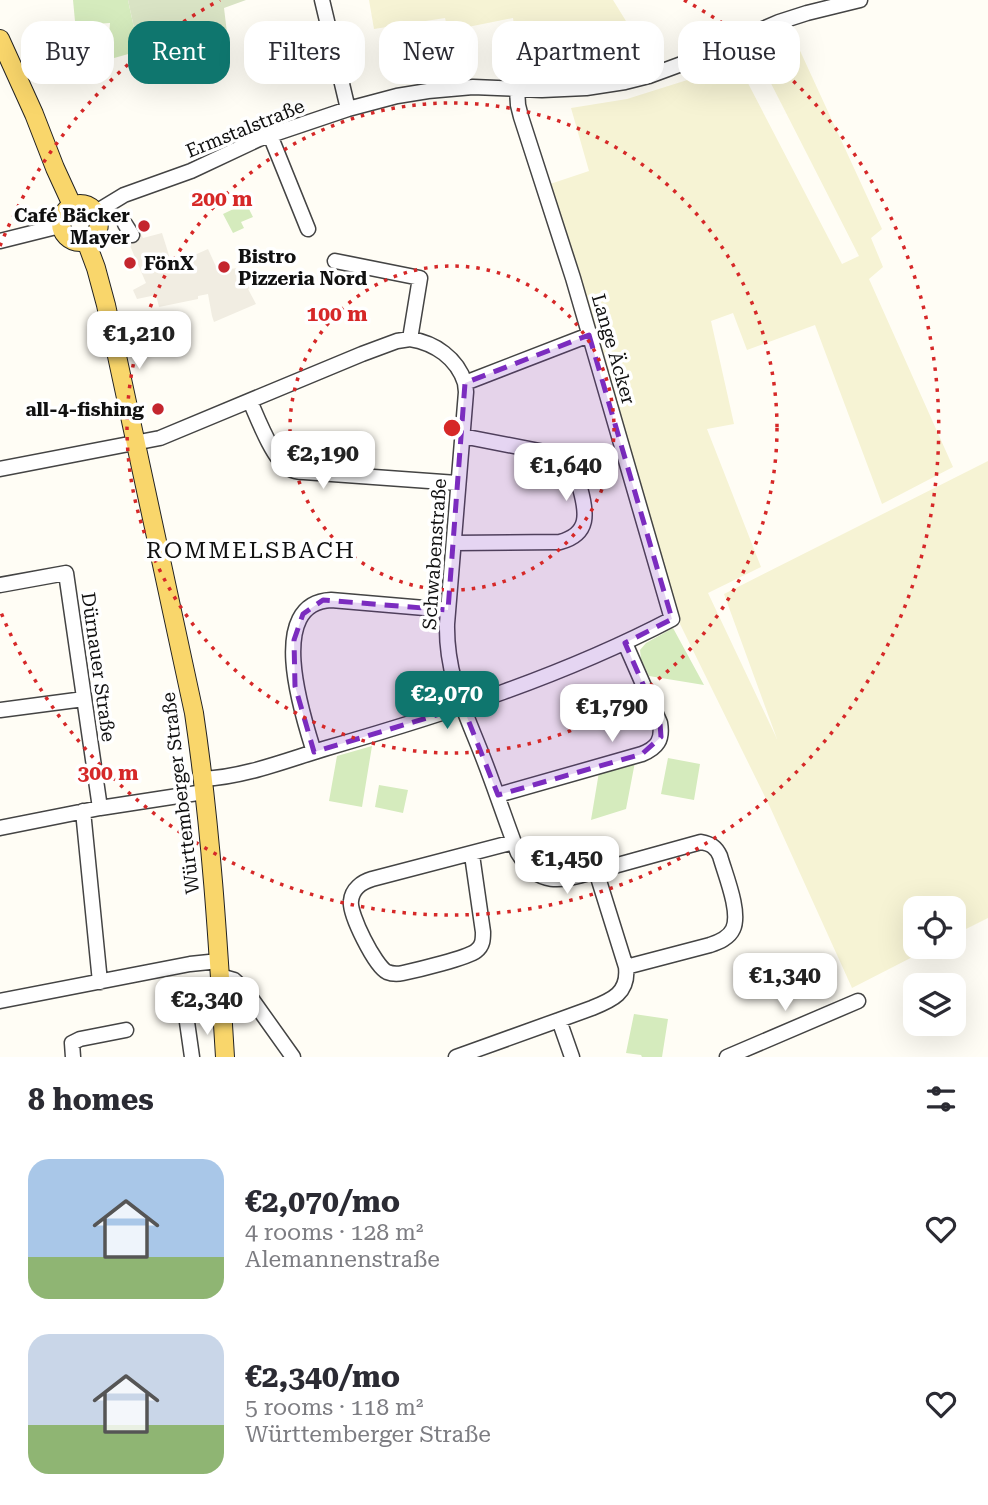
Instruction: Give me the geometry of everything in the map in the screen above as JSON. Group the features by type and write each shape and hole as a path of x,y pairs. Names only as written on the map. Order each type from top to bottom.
{"main road":[{"path":"0,39 72,205"},
{"path":"85,204 96,212 99,221 97,231 86,241 70,239 60,226 63,213 72,205 85,204"},
{"name":"Württemberger Straße","path":"86,241 106,305 194,713 203,785 225,1057"}],"street":[{"path":"321,0 348,109"},
{"name":"Ermstalstraße","path":"96,212 124,195 191,171 270,135 348,109 428,91 473,88 586,88 625,82 696,58 779,22 860,0"},
{"name":"Lange Äcker","path":"517,89 525,131 555,219 672,619 625,643"},
{"path":"270,135 308,229"},
{"path":"0,241 60,226"},
{"path":"335,261 420,278 410,339"},
{"path":"0,469 160,438 397,341 410,339 428,343 450,358 465,383 589,335"},
{"name":"Schwabenstraße","path":"465,383 447,637 454,686 518,853 527,866 538,876 545,878 563,879 596,871"},
{"path":"250,401 276,455 292,470 457,483"},
{"path":"454,543 560,542 578,534 585,519 582,494 569,460 555,454 462,436"},
{"name":"Dürnauer Straße","path":"0,585 66,573 100,808"},
{"path":"314,752 299,704 293,669 296,631 303,614 317,603 331,600 448,610"},
{"path":"0,828 203,785 463,707 625,643 660,723 661,737 658,744 642,754 498,795"},
{"path":"0,710 84,699"},
{"path":"83,811 100,982"},
{"path":"472,855 483,932 483,942 479,949 461,957 404,973 392,973 383,969 376,961 353,913 351,899 355,889 372,879 514,842"},
{"path":"456,1057 615,997 624,985 626,967 596,871 701,842 711,844 720,856 735,914 732,932 720,942 626,967"},
{"path":"0,1001 190,964 219,969 246,991 293,1057"},
{"path":"735,1055 858,1001"},
{"path":"559,1020 572,1057"},
{"path":"187,1022 192,1057"},
{"path":"73,1057 72,1043 126,1030"}],"highlighted area":[{"path":"589,335 672,619 625,643 660,723 661,737 642,754 498,795 463,707 314,752 295,686 294,640 303,614 323,600 448,610 465,383"}],"shaded area":[{"path":"369,0 613,0 626,21 513,21 513,18 478,25 478,21 446,21 445,18 426,21 379,21 379,28 374,29"},
{"path":"800,51 882,229 871,238 883,267 869,279 953,467 882,504 815,325 747,350 733,313 711,321 734,424 707,429 761,567 708,593 777,739 724,594 988,461 988,918 966,929 966,896 903,896 903,959 909,959 852,988 770,807 680,624 550,184 589,171 571,108 627,99 678,83 748,84 842,264 859,256 771,84 800,84"},
{"path":"140,232 143,238 162,233 172,265 208,249 218,271 246,269 254,285 248,289 256,304 214,322 208,294 198,296 198,299 159,307 156,295 137,299 133,290 146,283 125,234"}],"green space":[{"path":"73,0 128,0 133,21 128,21 128,54 114,58 114,21 75,21"},
{"path":"128,0 246,0 224,8 226,21 133,21"},
{"path":"246,203 253,217 241,222 244,228 233,233 223,214"},
{"path":"673,628 704,685 649,676 640,650 646,643"},
{"path":"372,746 362,807 329,801 337,756"},
{"path":"668,758 700,764 694,800 661,794"},
{"path":"635,762 626,809 591,820 599,772"},
{"path":"379,785 408,790 403,813 375,807"},
{"path":"634,1014 668,1019 662,1057 642,1057 626,1053"}],"place":[{"name":"Café Bäcker Mayer","path":"144,226"},
{"name":"FönX","path":"130,263"},
{"name":"Bistro Pizzeria Nord","path":"224,267"},
{"name":"all-4-fishing","path":"158,409"}],"district":[{"name":"ROMMELSBACH","path":"251,550"}]}
